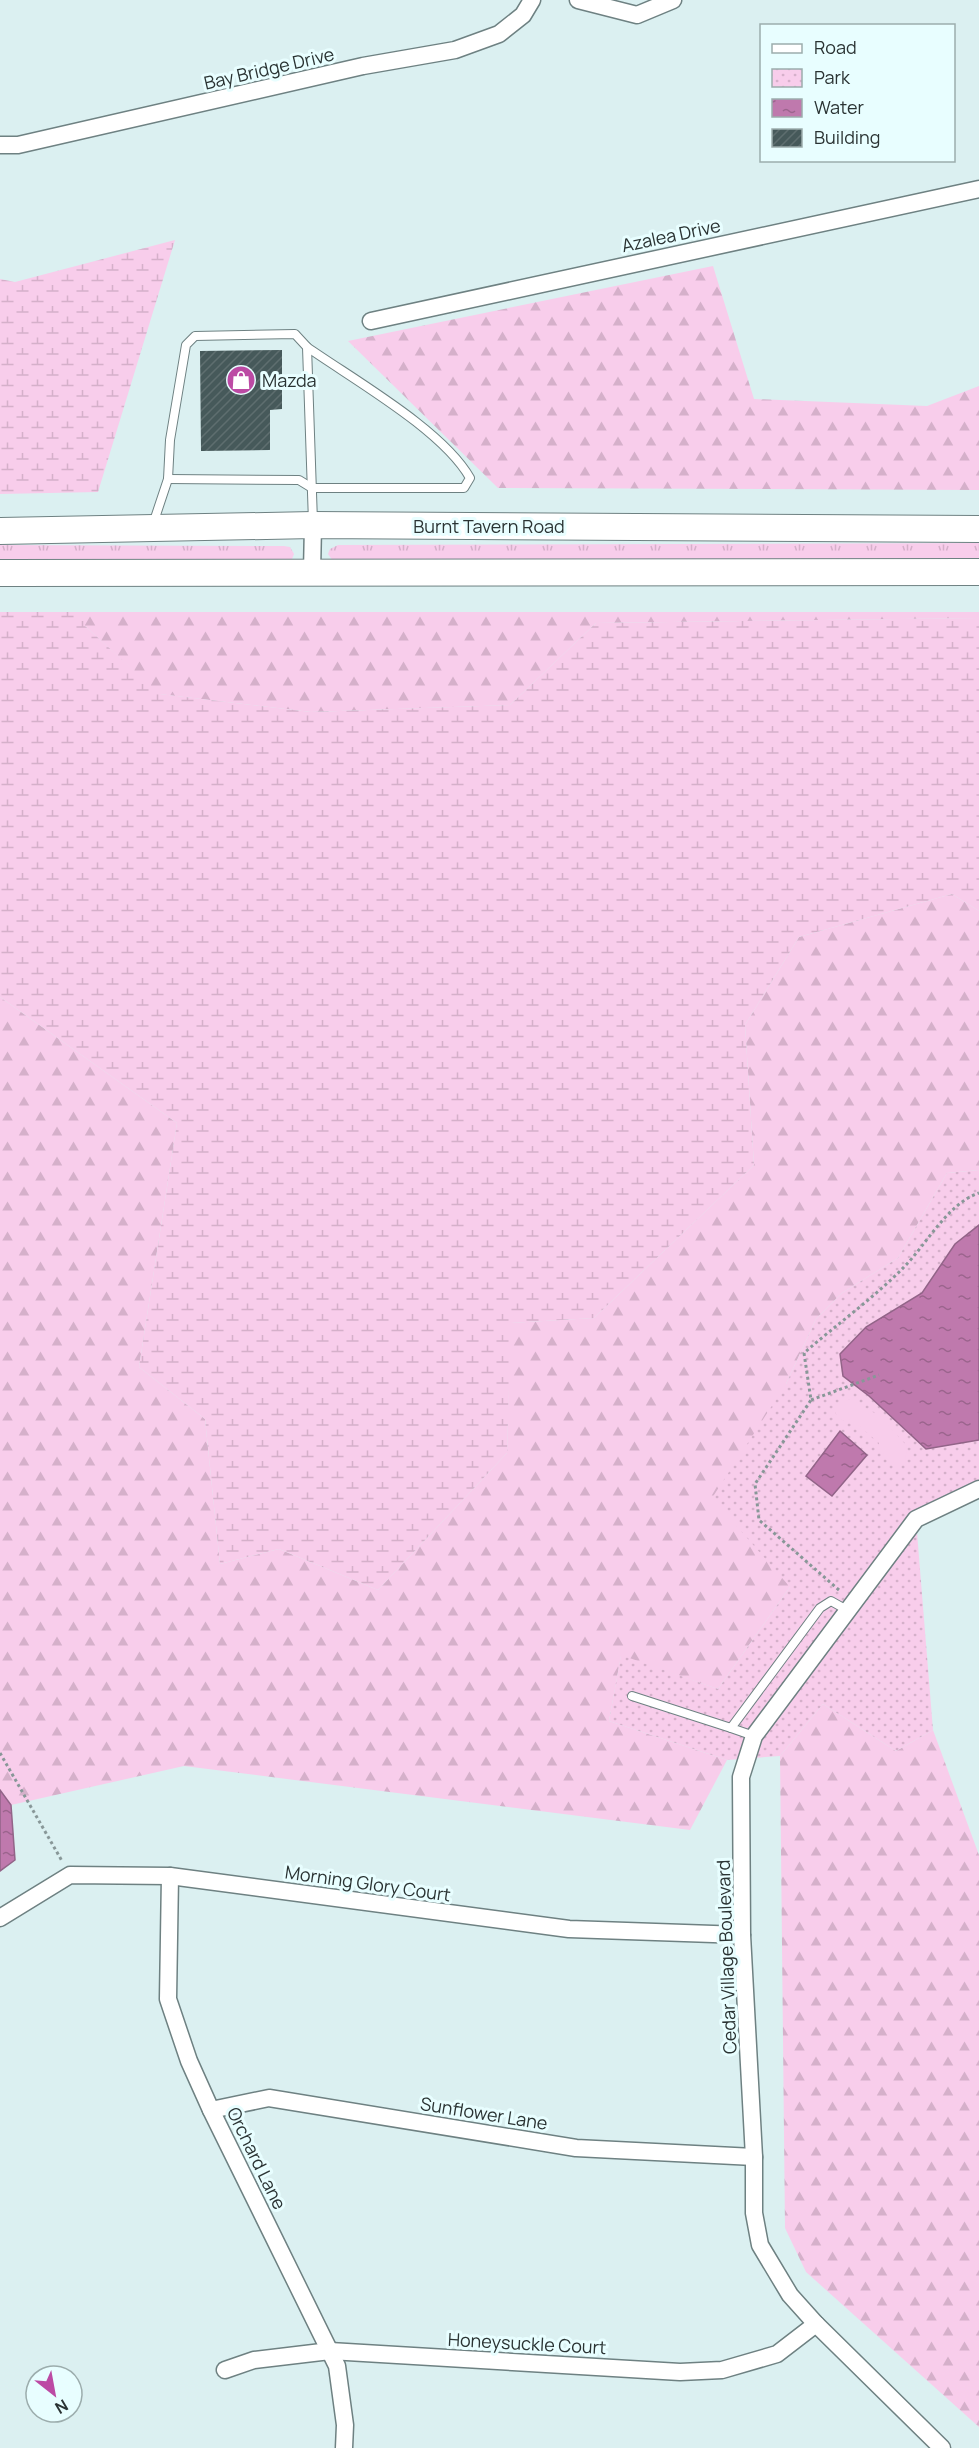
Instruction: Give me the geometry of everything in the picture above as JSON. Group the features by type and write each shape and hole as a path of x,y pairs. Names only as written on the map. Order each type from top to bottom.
{"main road":[{"name":"Burnt Tavern Road","path":"0,531 313,525 979,529"},
{"path":"0,573 979,572"}],"street":[{"name":"Bay Bridge Drive","path":"0,145 18,145 363,66 455,50 499,34 523,15 532,0"},
{"path":"578,0 637,15 673,0"},
{"name":"Azalea Drive","path":"371,321 979,189"},
{"path":"312,572 313,525"},
{"name":"Cedar Village Boulevard","path":"942,2448 816,2324 790,2295 760,2244 754,2213 754,2157 742,1935 741,1777 754,1736 916,1520 979,1489"},
{"path":"0,1918 70,1875"},
{"name":"Morning Glory Court","path":"70,1875 170,1876 569,1929 742,1935"},
{"name":"Orchard Lane","path":"170,1876 168,1999 189,2061 211,2110 338,2366 345,2425 344,2448"},
{"name":"Sunflower Lane","path":"211,2110 269,2098 576,2148 754,2157"},
{"name":"Honeysuckle Court","path":"225,2370 254,2360 330,2351 680,2372 722,2370 777,2354 816,2324"}],"lane":[{"path":"151,528 168,479 170,440 186,345 195,336 295,334 307,347 426,429 464,467 470,478 464,488 312,488 299,480 168,479"},
{"path":"307,347 313,525"},
{"path":"731,1728 820,1608 831,1601 850,1606"},
{"path":"632,1696 754,1736"}],"path":[{"path":"811,1400 804,1353 904,1268 936,1228 968,1197 979,1193"},
{"path":"850,1606 759,1520 755,1484 811,1400 879,1374"},
{"path":"0,1753 70,1875"}],"green space":[{"path":"175,240 98,492 0,494 0,279 15,282"},
{"path":"713,266 754,399 927,406 979,386 979,490 498,488 348,341"},
{"path":"979,543 979,562 333,561 328,554 330,549 338,545"},
{"path":"0,545 284,546 290,547 294,554 288,562 0,564"},
{"path":"0,612 85,612 85,626 160,694 311,712 510,705 596,623 979,618 979,911 952,894 799,937 745,1025 754,1165 594,1318 511,1323 507,1453 378,1590 279,1549 220,1564 205,1419 139,1367 177,1123 0,997"},
{"path":"85,612 979,612 979,618 596,623 510,705 311,712 159,694 85,626"},
{"path":"952,894 979,911 979,1170 947,1173 898,1258 842,1293 816,1319 786,1384 790,1587 718,1689 621,1656 609,1721 727,1760 690,1830 184,1766 11,1805 0,1790 0,997 177,1123 139,1367 205,1419 220,1564 279,1549 378,1590 507,1453 510,1323 594,1318 754,1165 745,1025 799,937"},
{"path":"979,1170 979,1489 916,1520 933,1730 896,1751 823,1704 780,1756 727,1760 609,1721 621,1655 718,1689 790,1587 712,1498 786,1384 816,1319 842,1293 898,1258 947,1173"},
{"path":"849,1399 880,1416 907,1446 905,1463 899,1466 878,1449 879,1443 851,1419 842,1421 836,1414 835,1407"},
{"path":"823,1704 896,1751 933,1730 979,1855 979,2427 806,2272 785,2228 780,1756"}],"water":[{"path":"979,1225 979,1440 926,1449 869,1396 843,1376 840,1354 866,1327 922,1293 955,1244"},
{"path":"840,1431 867,1455 832,1496 806,1476"},
{"path":"0,1790 11,1805 15,1860 0,1871"}],"building":[{"name":"Mazda","path":"282,350 282,409 270,410 270,450 201,451 200,351"}],"place":[{"name":"Mazda","path":"241,380"}]}
